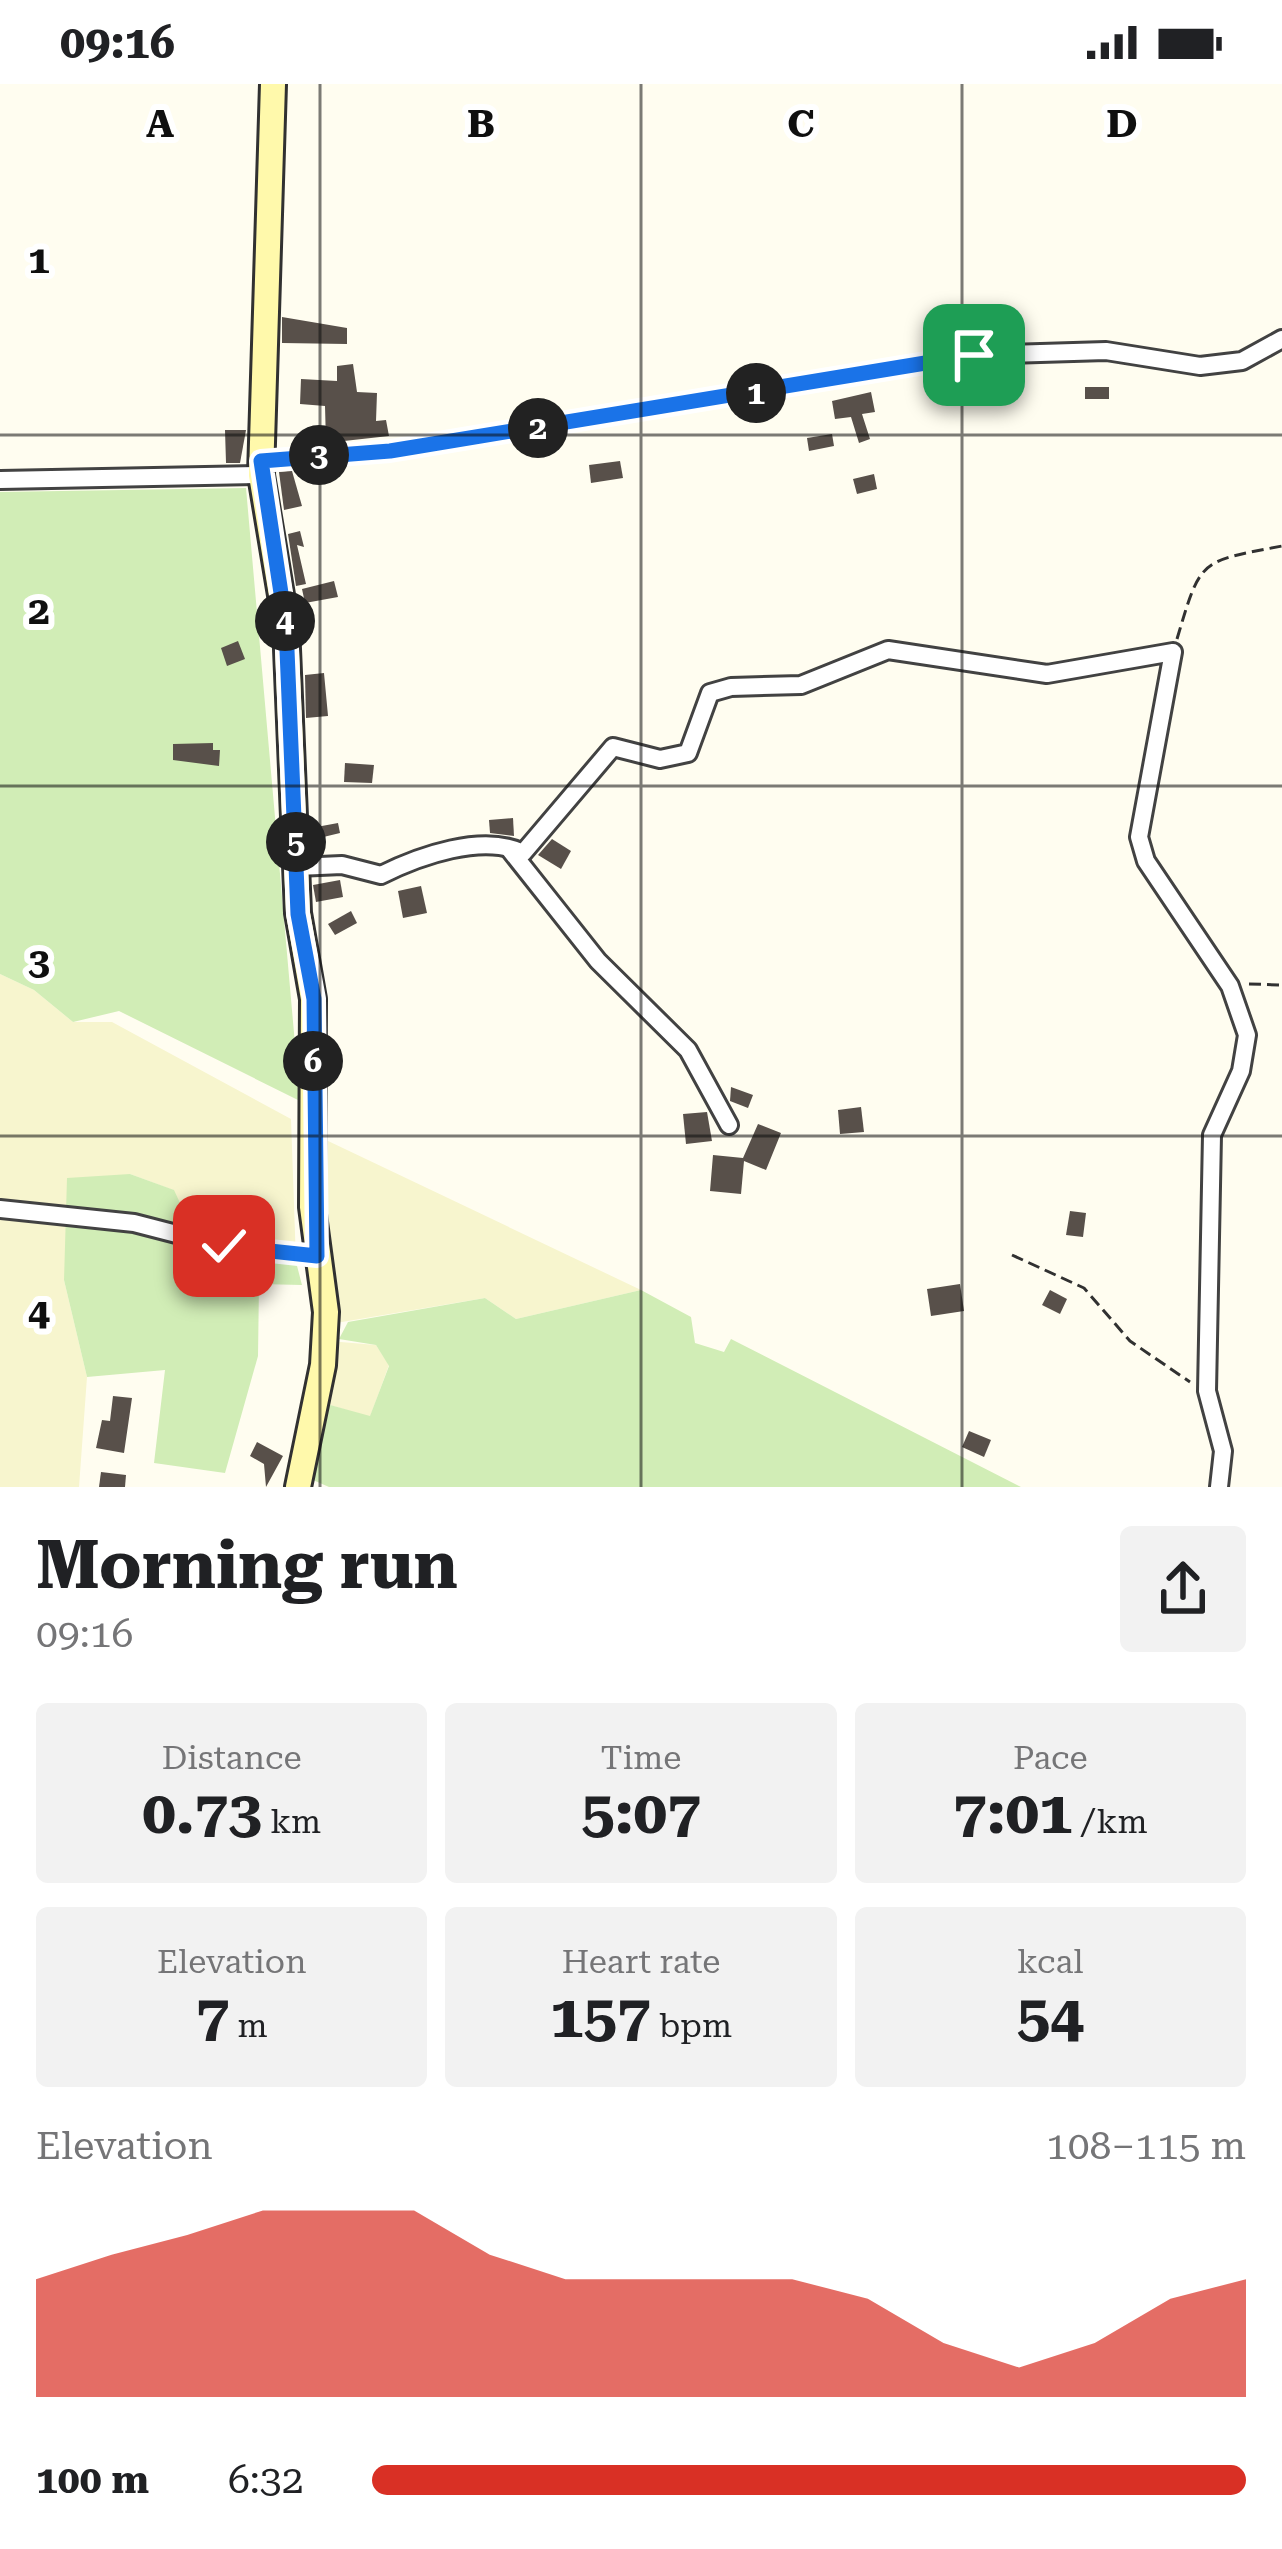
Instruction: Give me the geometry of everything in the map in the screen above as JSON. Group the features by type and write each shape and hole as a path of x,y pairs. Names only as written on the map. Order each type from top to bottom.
{"street":[{"path":"273,84 261,468 286,626 298,914 314,999 317,1256 326,1312 323,1365 298,1487"},
{"path":"0,480 261,468 974,355 1106,351 1200,366 1242,361 1282,339"},
{"path":"297,868 342,865 381,875 438,854 505,844 523,853 613,747 660,760 688,753 710,693 731,687 801,686 888,650 1046,674 1173,652 1138,837 1146,861 1230,986 1247,1035 1241,1071 1212,1135 1208,1391 1223,1451 1219,1487"},
{"path":"1140,661 1166,681"},
{"path":"505,844 598,961 688,1050 729,1125"},
{"path":"0,1209 134,1223 224,1246 317,1256"}],"path":[{"path":"1173,652 1195,577 1215,559 1282,546"},
{"path":"1230,986 1282,985"},
{"path":"1012,1255 1084,1288 1130,1341 1208,1391"}],"shaded area":[{"path":"0,974 34,990 73,1022 112,1022 291,1119 296,1262 200,1246 173,1190 130,1174 64,1280 87,1377 79,1487 0,1487"},
{"path":"326,1140 641,1290 516,1319 485,1298 336,1323 328,1275"},
{"path":"329,1341 376,1345 389,1365 370,1417 323,1403"}],"green space":[{"path":"246,488 300,1101 119,1011 73,1022 34,990 0,974 0,492"},
{"path":"130,1174 174,1190 200,1246 296,1262 302,1285 259,1284 258,1356 225,1473 154,1463 165,1370 87,1377 64,1280 67,1178"},
{"path":"641,1290 691,1317 695,1343 724,1352 731,1339 1021,1487 329,1487 313,1480 323,1403 370,1416 389,1366 376,1345 339,1339 348,1322 485,1298 516,1319"}],"building":[{"path":"282,317 347,328 347,344 282,343"},
{"path":"353,364 357,392 377,393 376,421 386,420 389,436 326,443 325,406 300,404 301,379 337,381 337,366"},
{"path":"1085,387 1109,387 1109,399 1085,399"},
{"path":"871,392 875,412 862,414 870,439 859,443 851,417 835,419 832,401"},
{"path":"225,430 246,430 240,463 226,463"},
{"path":"832,434 834,446 809,451 807,438"},
{"path":"620,461 623,478 591,483 589,465"},
{"path":"292,471 302,506 284,510 279,472"},
{"path":"874,474 877,489 857,494 853,479"},
{"path":"300,531 304,547 297,545 306,584 296,586 288,534"},
{"path":"334,581 338,597 305,603 302,589"},
{"path":"238,641 245,659 227,666 221,648"},
{"path":"324,673 328,716 306,718 305,675"},
{"path":"213,743 213,750 220,750 219,766 173,760 173,744"},
{"path":"345,763 374,765 372,783 344,782"},
{"path":"513,818 514,836 490,833 489,820"},
{"path":"338,823 340,833 311,840 311,828"},
{"path":"552,839 571,851 561,869 538,855"},
{"path":"340,880 343,897 316,902 313,885"},
{"path":"421,886 427,913 403,918 398,891"},
{"path":"351,911 357,923 335,935 328,924"},
{"path":"731,1087 753,1095 748,1108 730,1101"},
{"path":"861,1107 864,1132 840,1134 838,1110"},
{"path":"707,1112 712,1141 686,1144 683,1114"},
{"path":"758,1124 781,1133 766,1170 744,1161 741,1194 710,1191 713,1155 743,1158"},
{"path":"1070,1211 1086,1213 1083,1237 1066,1235"},
{"path":"960,1284 964,1311 931,1316 927,1289"},
{"path":"1050,1290 1067,1299 1060,1314 1042,1305"},
{"path":"113,1396 132,1398 124,1453 96,1448 102,1420 110,1421"},
{"path":"969,1431 991,1440 984,1457 962,1447"},
{"path":"257,1442 283,1456 266,1487 264,1464 250,1456"},
{"path":"101,1472 126,1475 125,1487 99,1487"}],"route":[{"path":"224,1246 317,1256 312,1208 314,999 298,914 286,626 261,461 390,451 974,355"}]}
